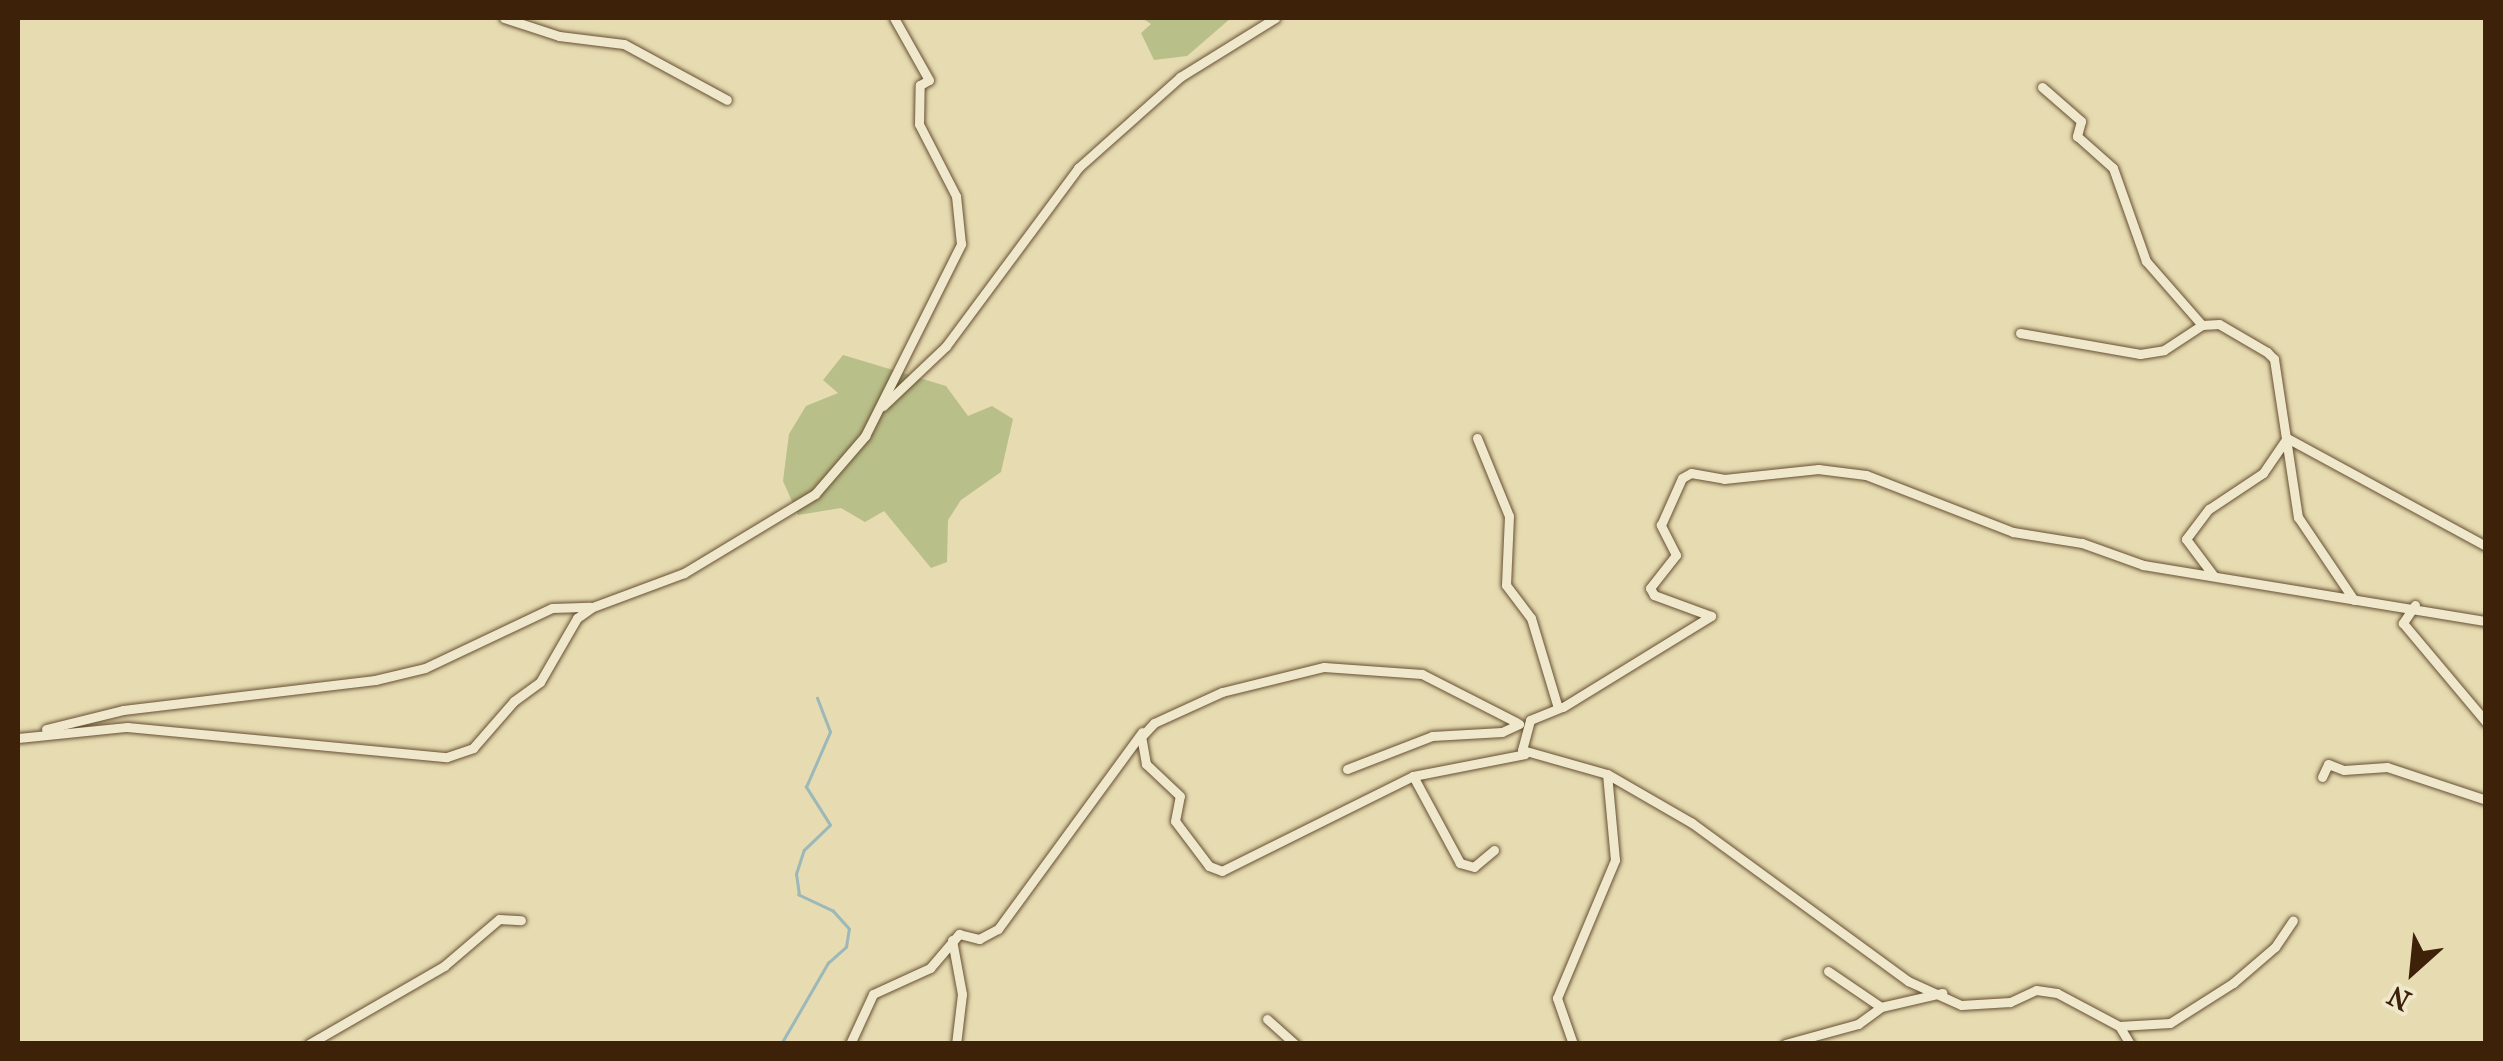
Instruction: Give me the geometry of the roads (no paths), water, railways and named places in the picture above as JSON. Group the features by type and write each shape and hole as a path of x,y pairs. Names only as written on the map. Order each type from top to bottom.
{"street":[{"path":"504,18 560,36 624,44 727,100"},
{"path":"18,738 127,727 448,757 473,748 540,682 577,618 593,607 674,578 796,510 846,464 877,412 962,244 956,196 920,124 920,85 929,80 894,18"},
{"path":"877,412 946,346 1078,168 1180,77 1275,18"},
{"path":"2042,87 2113,168 2146,261 2202,325"},
{"path":"2020,333 2140,354 2164,350 2202,325 2229,326 2274,359 2298,517 2354,600"},
{"path":"1477,438 1509,516 1506,584 1531,618 1558,708"},
{"path":"2287,438 2486,546"},
{"path":"2215,577 2189,551 2186,539 2209,509 2264,473 2287,438"},
{"path":"1348,768 1432,736 1502,732 1520,726 1558,708 1711,616 1654,595 1650,588 1676,555 1661,525 1682,478 1692,472 1724,479 1818,469 1866,475 2014,532 2215,577 2354,600 2416,604 2486,621"},
{"path":"2416,604 2403,622 2486,722"},
{"path":"38,733 66,719 123,710 375,680 425,668 552,608 593,607"},
{"path":"850,1044 873,994 930,968 959,934 990,938 998,930 1144,730 1222,692 1324,667 1422,674 1520,726"},
{"path":"1520,726 1525,754"},
{"path":"1144,730 1142,757 1180,796 1172,815 1216,870 1229,870 1413,776 1525,754 1607,774 1751,860 1908,981 1942,993 1960,1005 2010,1002 2036,990 2057,993 2120,1026 2170,1023 2230,986 2275,947 2293,920"},
{"path":"2322,777 2328,764 2344,770 2387,766 2486,800"},
{"path":"1573,1044 1557,998 1615,860 1607,774"},
{"path":"1413,776 1460,863 1474,867 1494,850"},
{"path":"309,1044 444,966 499,919 521,920"},
{"path":"952,940 962,994 956,1044"},
{"path":"1828,971 1881,1006"},
{"path":"1785,1044 1858,1024 1881,1006 1942,993"},
{"path":"1267,1019 1295,1044"},
{"path":"2120,1026 2130,1044"}],"waterway":[{"path":"781,1044 828,963 846,947 849,929 833,911 799,895 796,874 804,850 830,825 806,787 830,732 817,698"}]}
